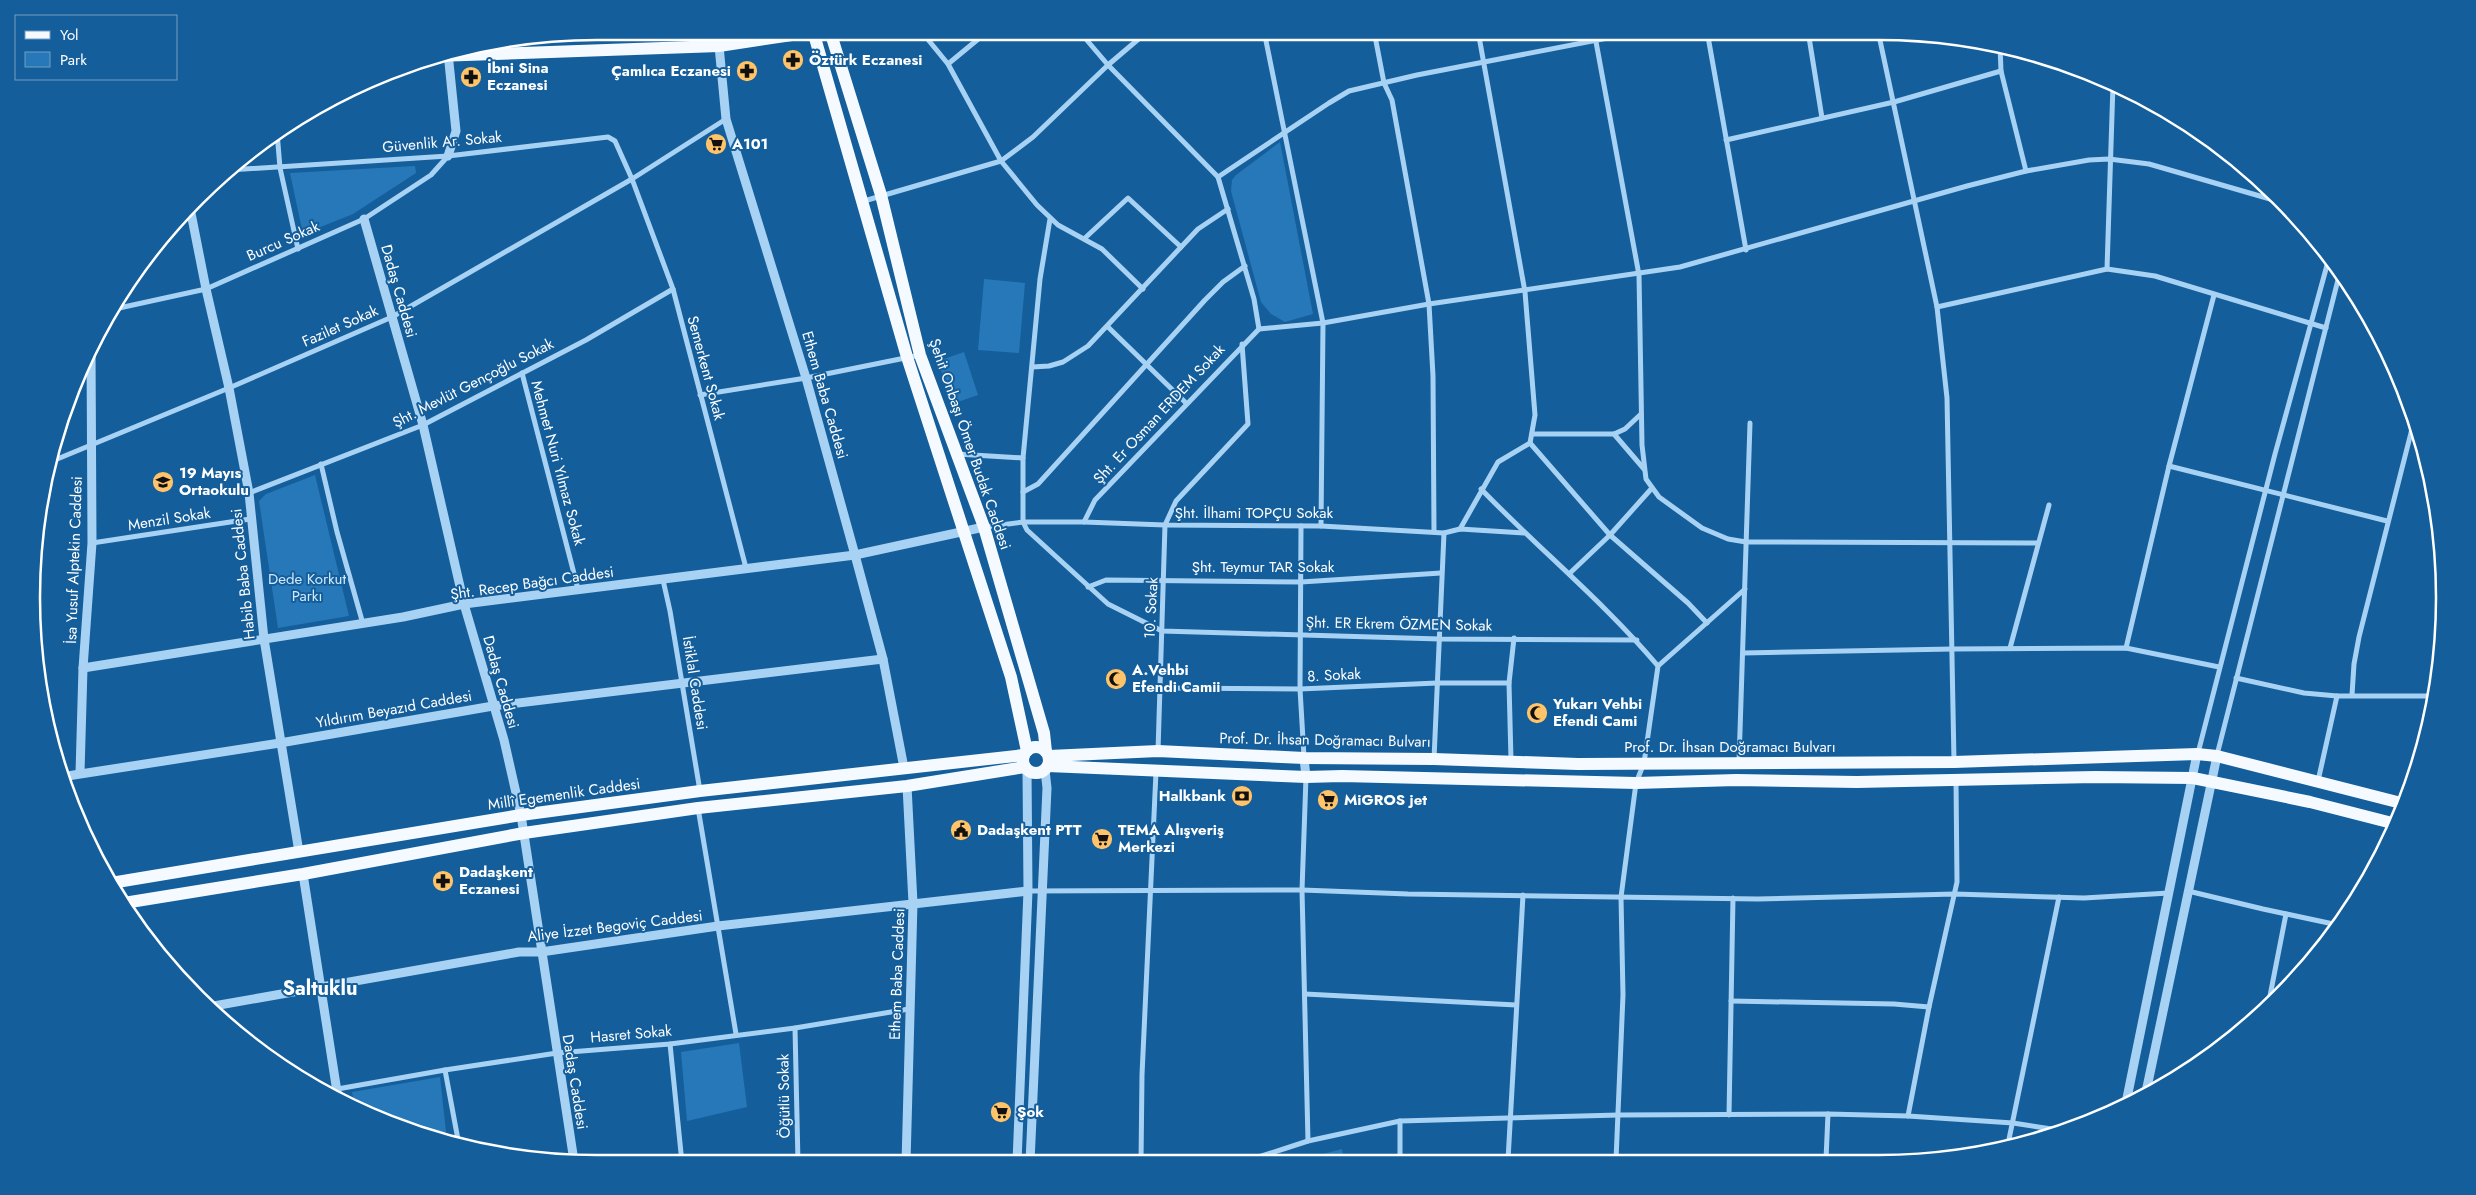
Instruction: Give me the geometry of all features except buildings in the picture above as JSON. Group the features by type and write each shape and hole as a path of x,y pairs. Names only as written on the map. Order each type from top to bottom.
{"main road":[{"path":"476,54 719,46 760,40"},
{"name":"Şehit Onbaşı Ömer Budak Caddesi","path":"817,40 860,202 907,358 1011,677 1026,761"},
{"name":"Şehit Onbaşı Ömer Budak Caddesi","path":"833,40 881,195 920,355 984,527 1044,733 1047,761"},
{"path":"131,902 303,874 524,833 698,808 907,786 1026,761 1037,747 1047,761 1156,772 1306,777 1342,776 1636,783 1736,780 1857,782 2193,778 2389,822"},
{"name":"Prof. Dr. İhsan Doğramacı Bulvarı","path":"1047,761 1158,751 1304,758 1644,764 1954,762 2197,754 2217,756 2397,802"},
{"path":"1026,761 1034,774 1047,761"},
{"name":"Millî Egemenlik Caddesi","path":"119,882 521,815 700,791 904,768 1026,761"}],"street":[{"name":"Ethem Baba Caddesi","path":"720,40 726,119 806,378 855,555 883,659 904,768"},
{"path":"928,40 948,64 1001,161 1050,219 1067,230 1086,238 1107,253 1143,288"},
{"path":"948,64 977,40"},
{"path":"1087,40 1108,65 1218,177 1254,299 1259,329 1323,323 1429,304 1525,292 1680,267 1746,250 1914,201 2026,172 2089,160 2149,164 2268,198"},
{"path":"860,202 1001,161 1033,137 1108,65 1137,40"},
{"path":"1266,40 1323,323 1321,526"},
{"path":"1376,40 1384,83 1392,100 1429,304 1433,376 1434,531"},
{"path":"1460,529 1498,462 1530,443 1535,415 1525,292 1479,40"},
{"path":"1218,177 1337,97 1362,87 1596,40 1639,275 1641,414 1645,470 1646,479 1659,498 1702,528 1728,539 1746,542 1951,541 2038,543"},
{"path":"1709,40 1746,250"},
{"path":"1809,40 1822,118"},
{"path":"1880,40 1937,307 1948,398 1954,762"},
{"path":"2000,54 2001,71 2026,172"},
{"path":"445,62 456,131 448,156"},
{"path":"1726,140 1894,102 2001,71"},
{"path":"2107,269 2113,91"},
{"name":"Fazilet Sokak","path":"58,459 229,388 392,317 632,179 726,119"},
{"name":"Güvenlik Ar. Sokak","path":"240,170 448,156 608,138 615,141 632,179"},
{"path":"278,141 280,168 298,248"},
{"name":"Burcu Sokak","path":"122,307 206,289 364,219 432,175 448,156"},
{"name":"Semerkent Sokak","path":"632,179 673,289 746,568"},
{"path":"1086,238 1128,198 1181,247"},
{"path":"1032,367 1049,366 1075,356 1108,327 1206,222 1228,209"},
{"name":"Habib Baba Caddesi","path":"191,215 229,388 248,493 264,639 299,852"},
{"name":"Dadaş Caddesi","path":"364,219 423,425 464,604 504,740 521,815 573,1154"},
{"path":"1050,219 1040,279 1023,458 1023,522 1027,530 1088,587 1119,612 1162,631"},
{"path":"1022,492 1038,484 1223,282 1245,266"},
{"path":"2127,1097 2197,754 2265,492 2327,266"},
{"path":"1937,307 2107,269 2155,276 2326,328"},
{"path":"2147,1085 2211,781 2338,282"},
{"name":"Şht. Mevlüt Gençoğlu Sokak","path":"248,493 423,425 586,340 673,289"},
{"path":"2126,648 2169,466 2214,295"},
{"path":"1108,327 1186,403"},
{"name":"Şht. Er Osman ERDEM Sokak","path":"1084,522 1096,500 1242,344 1259,329"},
{"path":"1165,525 1176,501 1248,424 1242,344"},
{"path":"700,395 806,378 920,355"},
{"name":"İsa Yusuf Alptekin Caddesi","path":"80,773 83,668 92,543 91,364"},
{"name":"Mehmet Nuri Yılmaz Sokak","path":"522,373 578,589"},
{"path":"1532,434 1614,434 1625,429 1641,414"},
{"path":"1739,763 1750,423"},
{"path":"2352,695 2354,664 2359,637 2411,433"},
{"path":"1614,434 1645,470"},
{"path":"1530,443 1610,535 1688,603 1707,623"},
{"path":"957,454 1023,458"},
{"path":"321,464 337,532 363,624"},
{"path":"2169,466 2265,492 2387,521"},
{"path":"1570,573 1610,535 1652,488"},
{"path":"1481,489 1524,533 1570,573 1637,640 1658,666"},
{"path":"2010,648 2049,505"},
{"name":"Menzil Sokak","path":"92,543 250,519"},
{"name":"Şht. İlhami TOPÇU Sokak","path":"984,527 1023,522 1084,522 1165,525 1321,526 1444,533 1460,529 1524,533"},
{"name":"10. Sokak","path":"1158,751 1165,525"},
{"path":"1301,526 1300,689 1306,777 1302,890 1308,1141"},
{"name":"Şht. Recep Bağcı Caddesi","path":"83,668 363,624 464,604 855,555 962,530 984,527"},
{"path":"1434,759 1440,639 1440,573 1444,533"},
{"name":"Şht. Teymur TAR Sokak","path":"1088,587 1106,580 1301,582 1440,573"},
{"name":"İstiklal Caddesi","path":"663,580 683,683 700,791"},
{"path":"1616,1155 1623,995 1621,897 1636,783 1644,764 1658,666 1745,589"},
{"name":"Şht. ER Ekrem ÖZMEN Sokak","path":"1162,631 1440,639 1637,640"},
{"path":"1511,763 1509,683 1514,638"},
{"path":"1743,653 2010,648 2126,648 2219,667"},
{"name":"Yıldırım Beyazıd Caddesi","path":"69,775 280,743 493,706 883,659"},
{"path":"2236,678 2304,693 2337,696 2427,696"},
{"name":"8. Sokak","path":"1161,688 1300,689 1437,683 1509,683"},
{"path":"2318,783 2337,696"},
{"path":"1017,1155 1028,891 1026,761"},
{"path":"1030,1155 1047,761"},
{"path":"1141,1155 1142,1075 1156,772"},
{"path":"1908,1116 1929,1007 1955,894 1958,869 1956,780"},
{"name":"Ethem Baba Caddesi","path":"906,1155 912,903 907,786"},
{"path":"698,808 736,1034"},
{"path":"303,874 322,986 336,1090"},
{"path":"1028,891 1152,889 1302,890 1408,894 1734,898 1955,894 2084,898 2170,893"},
{"name":"Aliye İzzet Begoviç Caddesi","path":"217,1005 519,952 541,952 718,926 1028,891"},
{"path":"2188,891 2331,923"},
{"path":"1508,1155 1523,895"},
{"path":"2009,1139 2059,897"},
{"path":"1729,1115 1734,898"},
{"path":"2270,995 2286,914"},
{"path":"1305,994 1516,1005"},
{"path":"1731,1001 1894,1004 1929,1007"},
{"name":"Hasret Sokak","path":"342,1093 445,1070 557,1053 670,1044 736,1034 795,1028 909,1009"},
{"name":"Öğütlü Sokak","path":"795,1028 798,1155"},
{"path":"670,1044 681,1155"},
{"path":"445,1070 459,1137"},
{"path":"1265,1155 1308,1141 1400,1121 1619,1115 1828,1114 2013,1122 2048,1128"},
{"path":"1826,1155 1828,1114"},
{"path":"1400,1121 1400,1155"}],"green space":[{"path":"1280,142 1313,314 1285,322 1271,314 1261,302 1231,191 1232,180 1236,175"},
{"path":"415,166 416,173 353,214 303,234 290,173"},
{"path":"984,279 1025,283 1019,353 978,350"},
{"path":"964,352 978,395 952,404 938,361"},
{"name":"Dede Korkut Parkı","path":"315,475 349,616 278,628 259,501 266,494"},
{"path":"739,1043 747,1107 687,1121 681,1052"},
{"path":"440,1077 446,1134 384,1113 353,1099 352,1092"},
{"path":"1342,1149 1343,1155 1319,1155"}],"place":[{"name":"Öztürk Eczanesi","path":"793,60"},
{"name":"Çamlıca Eczanesi","path":"747,71"},
{"name":"İbni Sina Eczanesi","path":"471,77"},
{"name":"A101","path":"716,144"},
{"name":"19 Mayıs Ortaokulu","path":"163,482"},
{"name":"A.Vehbi Efendi Camii","path":"1116,679"},
{"name":"Yukarı Vehbi Efendi Cami","path":"1537,713"},
{"name":"Halkbank","path":"1242,796"},
{"name":"MiGROS jet","path":"1328,800"},
{"name":"Dadaşkent PTT","path":"961,830"},
{"name":"TEMA Alışveriş Merkezi","path":"1102,839"},
{"name":"Dadaşkent Eczanesi","path":"443,881"},
{"name":"Şok","path":"1001,1112"}],"district":[{"name":"Saltuklu","path":"320,988"}]}
